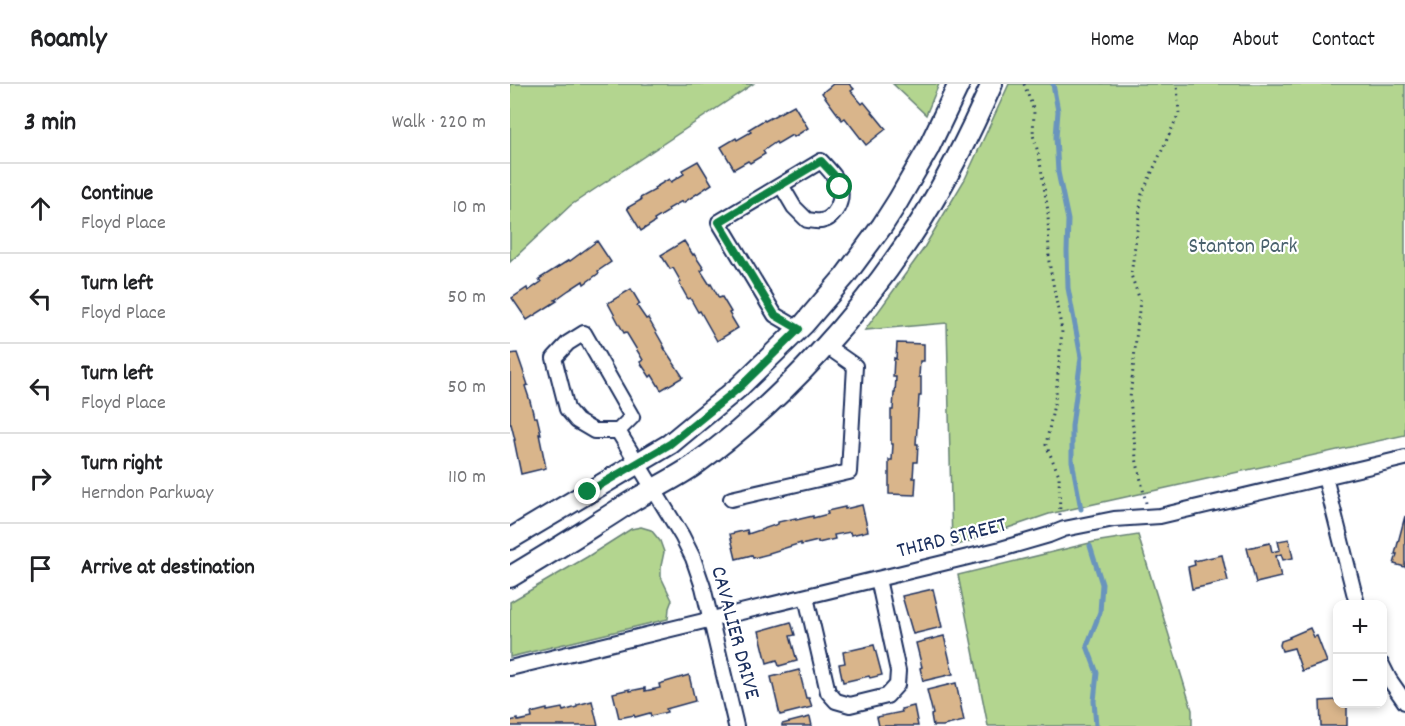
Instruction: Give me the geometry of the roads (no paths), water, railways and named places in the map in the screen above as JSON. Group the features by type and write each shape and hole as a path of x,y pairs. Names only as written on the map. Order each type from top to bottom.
{"main road":[{"path":"510,539 670,444 740,387 799,329 845,276 882,226 928,148 959,84"},
{"path":"510,577 692,466 785,388 874,288 899,254 922,219 961,149 992,84"}],"street":[{"path":"781,185 794,207 807,220 823,221 835,213 841,202 840,187 834,175 821,161 719,222 775,315 799,329"},
{"path":"584,333 632,417 618,431 594,431 577,421 567,409 554,358 568,343 584,333"},
{"path":"731,499 849,472 855,366 825,345"},
{"name":"CAVALIER DRIVE","path":"618,431 693,558 704,587 736,726"},
{"name":"THIRD STREET","path":"510,668 1001,549 1064,529 1114,519 1160,516 1405,458"},
{"path":"1325,477 1356,600"},
{"path":"806,597 828,692 836,701 850,705 887,696 897,685 898,671 878,579"},
{"path":"1387,674 1405,702"}],"waterway":[{"path":"1053,84 1058,111 1056,137 1058,172 1068,220 1068,288 1081,357 1072,426 1072,461 1081,509"},
{"path":"1090,546 1102,584 1100,612 1087,646 1097,673 1094,701 1096,726"}],"park label":[{"name":"Stanton Park","path":"1243,247"}]}
